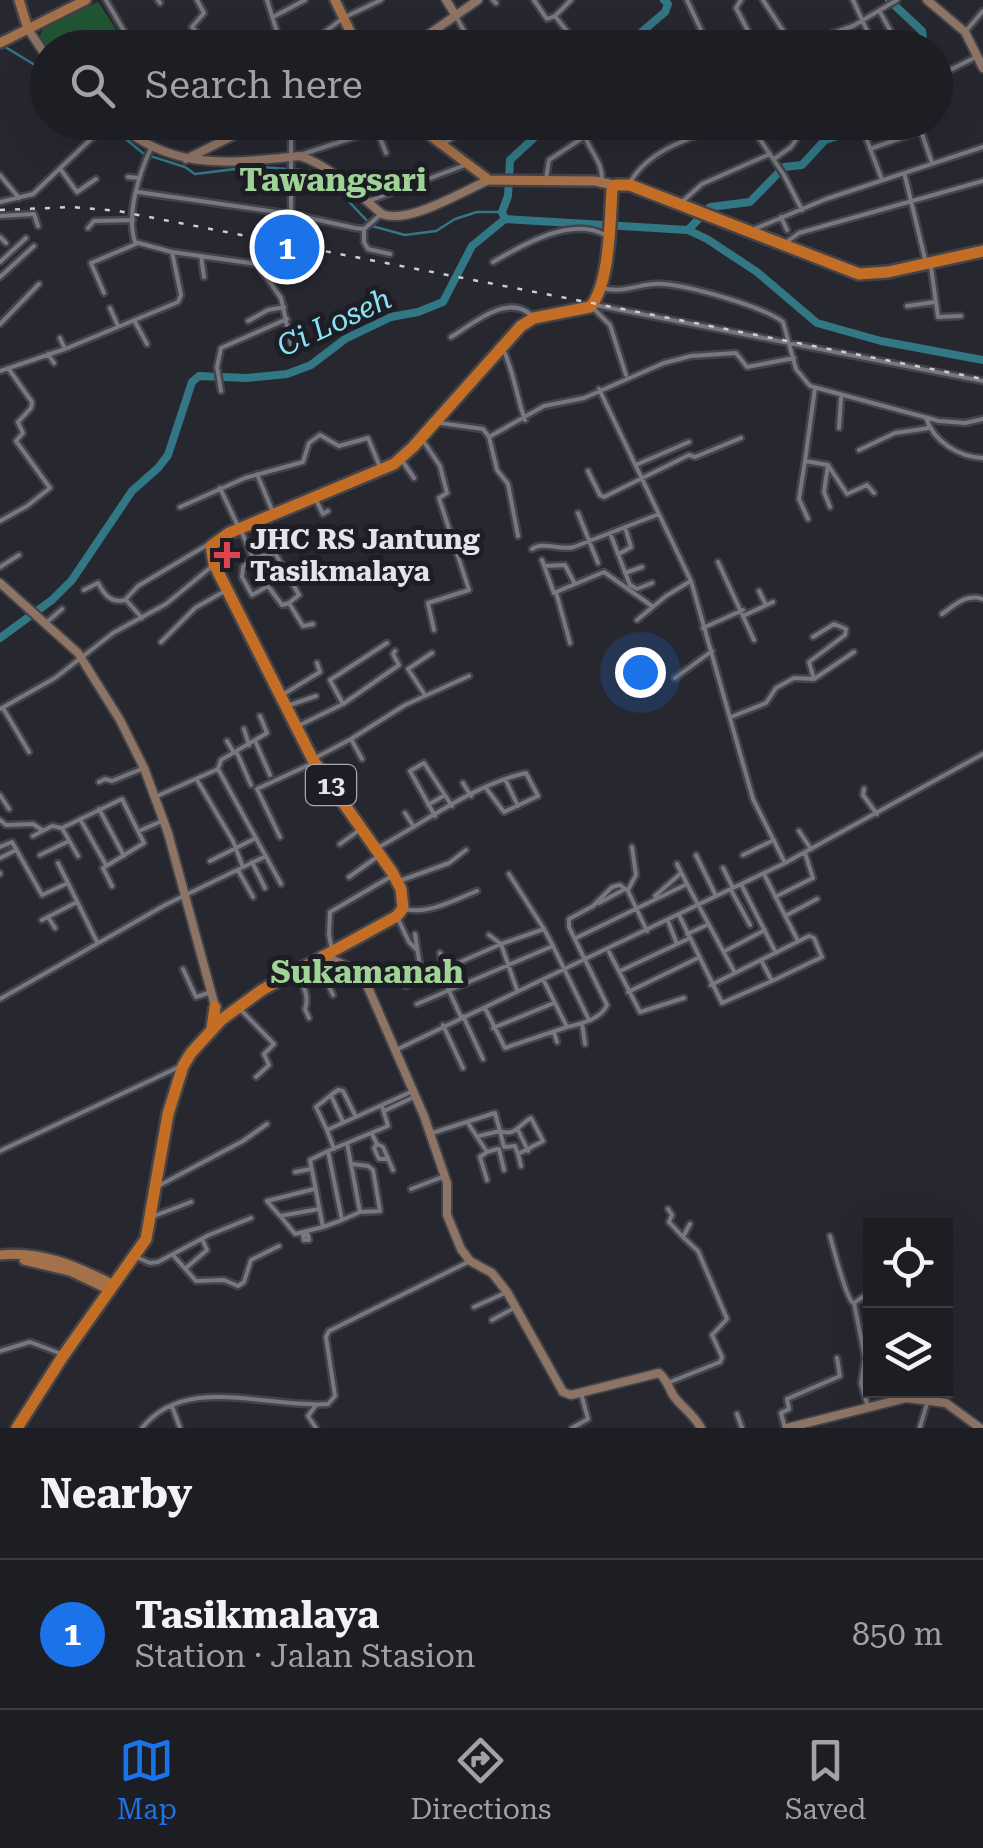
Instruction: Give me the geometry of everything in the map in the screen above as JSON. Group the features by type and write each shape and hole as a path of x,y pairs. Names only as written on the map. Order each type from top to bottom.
{"highway":[{"path":"212,546 240,528 382,471 402,459 521,326 534,318 581,312 591,306 601,288 613,187 680,205 866,275 983,251"},
{"name":"13","path":"212,546 214,564 227,590 243,599 314,761 395,878 400,912"},
{"path":"23,1419 146,1239 163,1135 183,1066 221,1009 400,912"}],"main road":[{"path":"19,0 28,29"},
{"path":"1,42 86,0"},
{"path":"336,0 350,30"},
{"path":"437,140 489,180 613,187"},
{"path":"0,1258 37,1259 112,1288"},
{"path":"91,1277 112,1288"}],"street":[{"path":"106,0 123,30"},
{"path":"195,30 192,27 204,13 198,0"},
{"path":"267,0 277,30"},
{"path":"274,17 305,0"},
{"path":"328,30 381,0"},
{"path":"446,0 463,30"},
{"path":"435,30 478,0"},
{"path":"534,0 548,19 572,0"},
{"path":"741,0 736,8 747,30"},
{"path":"764,0 781,30"},
{"path":"852,0 868,30"},
{"path":"926,0 965,32 983,68"},
{"path":"689,1 701,30"},
{"path":"841,30 894,3"},
{"path":"965,32 983,11"},
{"path":"880,12 890,30"},
{"path":"554,16 566,30"},
{"path":"953,68 978,56"},
{"path":"0,202 33,194 91,140"},
{"path":"131,140 149,153 186,159 295,162 332,171 382,214 399,218 489,180"},
{"path":"186,159 225,140"},
{"path":"290,214 295,162 293,140"},
{"path":"295,162 311,148 338,140"},
{"path":"381,140 386,153"},
{"path":"443,145 450,140"},
{"path":"546,182 550,160 581,140"},
{"path":"585,140 613,187 657,155 689,140"},
{"path":"760,140 802,210"},
{"path":"680,205 702,184 771,157 795,140"},
{"path":"867,140 882,180"},
{"path":"870,148 894,140"},
{"path":"924,140 932,163"},
{"path":"749,231 882,180 983,147"},
{"path":"136,244 132,236 139,178 149,153"},
{"path":"134,164 142,168"},
{"path":"368,202 468,164"},
{"path":"59,168 77,192 96,179"},
{"path":"0,174 19,198"},
{"path":"905,174 938,318 962,316"},
{"path":"128,177 139,178"},
{"path":"783,246 799,233 983,181"},
{"path":"138,192 368,225 382,214"},
{"path":"0,216 33,214 38,226"},
{"path":"781,217 787,230"},
{"path":"88,228 94,221 133,220"},
{"path":"368,225 368,249 390,254"},
{"path":"493,262 525,244 558,233 598,231 608,236"},
{"path":"0,237 6,244"},
{"path":"0,262 26,238"},
{"path":"104,294 90,260 136,244 257,264 279,294 290,344"},
{"path":"0,277 34,246"},
{"path":"0,371 65,349 181,299 172,252"},
{"path":"200,256 204,278"},
{"path":"0,324 39,284"},
{"path":"601,288 629,291 664,284 748,306 780,319 785,325 800,378 814,388 926,418 958,424 983,420"},
{"path":"906,306 935,302"},
{"path":"591,306 983,381"},
{"path":"591,306 610,325 627,378"},
{"path":"248,321 268,310 284,307"},
{"path":"110,308 118,327"},
{"path":"451,337 504,308 524,309 534,318"},
{"path":"221,391 219,350 287,319"},
{"path":"134,320 147,344"},
{"path":"60,338 65,349"},
{"path":"502,347 513,368 524,420"},
{"path":"489,436 544,406 580,399 690,356 736,353 747,367 794,358"},
{"path":"48,354 54,363"},
{"path":"0,521 50,488 17,442 23,432 15,425 32,402 8,368"},
{"path":"808,519 800,499 814,388"},
{"path":"599,389 691,581 753,799 785,863"},
{"path":"840,428 841,397"},
{"path":"926,418 929,428 958,454 983,458"},
{"path":"436,422 483,428 489,436 497,470 508,484 518,536"},
{"path":"859,450 895,433 929,428"},
{"path":"180,508 220,488 304,461 309,443 320,435 339,446 370,440 382,471"},
{"path":"422,438 440,466 447,494 438,498 469,590 428,603 434,630"},
{"path":"588,471 602,497 689,455 695,457 741,438"},
{"path":"637,465 689,442"},
{"path":"402,459 414,478"},
{"path":"805,460 828,465 848,494 867,484 874,493"},
{"path":"828,465 824,492 830,508"},
{"path":"257,474 274,515"},
{"path":"220,488 253,558"},
{"path":"314,498 323,514 328,512"},
{"path":"578,513 598,563"},
{"path":"532,549 543,544 563,550 659,514"},
{"path":"618,554 631,547 625,527"},
{"path":"610,533 624,574 636,589 652,584"},
{"path":"84,590 96,582 105,596 117,602 125,600 138,586 204,546 212,546"},
{"path":"272,552 277,555 299,595 282,605 267,586 243,599 240,573 253,558 272,552"},
{"path":"0,568 19,555"},
{"path":"718,562 754,640"},
{"path":"570,643 543,563 566,565 575,584"},
{"path":"29,752 1,708 42,686 113,633 187,588 214,564"},
{"path":"624,574 642,567"},
{"path":"554,593 604,572 652,606"},
{"path":"637,620 691,581"},
{"path":"0,582 81,659 120,720 155,797 221,1009"},
{"path":"161,642 195,608 227,590"},
{"path":"759,592 766,606"},
{"path":"942,614 962,600 974,596 983,599"},
{"path":"125,600 142,618"},
{"path":"703,628 773,602"},
{"path":"289,603 303,626 313,624"},
{"path":"42,621 62,609"},
{"path":"813,637 834,624 847,631 809,662 814,679"},
{"path":"343,704 330,680 387,643"},
{"path":"676,678 712,650"},
{"path":"296,727 343,704 399,665 395,652"},
{"path":"425,695 408,669 432,652"},
{"path":"731,717 766,703 772,690 794,678 814,679 854,652"},
{"path":"285,701 320,672 317,662"},
{"path":"280,838 256,790 314,761 425,695 469,676"},
{"path":"285,701 316,696"},
{"path":"260,716 267,732 220,761 218,769 281,884"},
{"path":"244,729 270,775"},
{"path":"351,739 362,759"},
{"path":"227,741 250,785"},
{"path":"397,1049 785,863 983,754"},
{"path":"435,816 410,770 426,763 452,806"},
{"path":"98,782 112,781 144,768"},
{"path":"155,797 218,769"},
{"path":"349,876 414,828 452,806 486,788 505,779 526,773 538,796 504,812 486,788"},
{"path":"505,779 518,806"},
{"path":"197,780 236,848 252,897"},
{"path":"462,783 471,796"},
{"path":"864,789 863,796 877,814"},
{"path":"0,795 8,809"},
{"path":"428,804 445,795"},
{"path":"33,836 52,826 62,828 122,799 144,844 103,868 112,886"},
{"path":"99,809 124,856"},
{"path":"406,813 414,828"},
{"path":"80,819 106,865"},
{"path":"0,820 6,825 33,824 42,830"},
{"path":"139,831 163,820"},
{"path":"62,828 78,856"},
{"path":"340,844 362,828"},
{"path":"775,896 812,878 808,851 799,831"},
{"path":"210,861 256,838"},
{"path":"743,855 774,840"},
{"path":"40,856 69,841"},
{"path":"0,847 10,842 42,895 68,884"},
{"path":"627,890 636,876 632,847"},
{"path":"0,858 16,850"},
{"path":"466,850 450,863 395,878 330,912 327,953 357,972 369,988 433,1134 449,1192 449,1222 470,1261 488,1270 507,1292 563,1392 580,1393 656,1372 664,1376 675,1397 690,1409 702,1428"},
{"path":"696,855 716,896"},
{"path":"0,999 185,894 266,856"},
{"path":"252,862 265,888"},
{"path":"58,863 98,942"},
{"path":"677,864 734,974"},
{"path":"723,868 750,925"},
{"path":"648,902 681,873"},
{"path":"509,874 544,929 589,1020"},
{"path":"763,874 798,941"},
{"path":"574,939 687,884"},
{"path":"742,884 776,953"},
{"path":"484,1006 505,1048 589,1020 604,1012 607,1005 574,939 568,923 571,917 596,904 614,886 627,890 648,931"},
{"path":"418,950 408,942 400,912 416,911 477,891"},
{"path":"785,916 817,899"},
{"path":"55,928 45,918 77,902"},
{"path":"679,915 711,985 724,1003 822,959 812,936 711,985"},
{"path":"668,921 677,944"},
{"path":"618,972 709,924"},
{"path":"406,986 544,929"},
{"path":"724,952 765,930"},
{"path":"415,934 422,979"},
{"path":"489,936 501,944 517,991"},
{"path":"417,1004 553,946"},
{"path":"608,950 642,1013 684,998"},
{"path":"440,953 449,992 484,1059"},
{"path":"628,992 698,958"},
{"path":"761,960 772,981"},
{"path":"183,969 196,997 274,1045 264,1054 269,1065 256,1077"},
{"path":"294,970 304,988 309,1018"},
{"path":"333,994 329,986 357,972"},
{"path":"543,979 567,1027"},
{"path":"493,1028 555,1002"},
{"path":"582,1023 585,1044"},
{"path":"443,1025 463,1068"},
{"path":"554,1032 557,1042"},
{"path":"0,1151 183,1066"},
{"path":"342,1220 327,1130 316,1107 338,1090 344,1091 356,1117"},
{"path":"327,1130 416,1093"},
{"path":"331,1095 343,1123"},
{"path":"323,1227 311,1160 388,1126 383,1108"},
{"path":"433,1134 495,1113 504,1170"},
{"path":"478,1136 508,1133 518,1130 528,1119 533,1120 543,1141 518,1154"},
{"path":"466,1121 487,1152"},
{"path":"156,1187 267,1124"},
{"path":"518,1130 528,1150"},
{"path":"372,1134 393,1170"},
{"path":"347,1143 360,1212"},
{"path":"487,1180 480,1156 487,1152 515,1146 521,1166"},
{"path":"314,1190 268,1199 293,1233 307,1233 360,1212 378,1212 381,1207 373,1170 370,1166 352,1164"},
{"path":"295,1172 311,1168"},
{"path":"411,1189 445,1176"},
{"path":"152,1216 170,1213 191,1202"},
{"path":"280,1216 319,1209"},
{"path":"668,1209 672,1215 670,1222 702,1259 726,1319 712,1334 721,1354 720,1362 668,1383"},
{"path":"136,1257 154,1263 251,1218"},
{"path":"683,1237 690,1224"},
{"path":"830,1236 843,1273 845,1293 854,1302 865,1358 861,1383 868,1407"},
{"path":"186,1269 207,1250 202,1239"},
{"path":"173,1255 198,1282 224,1280 238,1286 244,1282 251,1260 279,1246"},
{"path":"142,1428 158,1412 172,1406 233,1396 328,1404 335,1396 328,1331 470,1261"},
{"path":"474,1307 507,1292"},
{"path":"854,1302 863,1296"},
{"path":"492,1320 516,1307"},
{"path":"0,1351 30,1342 63,1356"},
{"path":"837,1358 840,1376 786,1399 789,1409 781,1412 786,1428 900,1399 948,1404 981,1428"},
{"path":"572,1428 588,1418 580,1393"},
{"path":"920,1426 928,1400"},
{"path":"316,1405 308,1414 316,1428"},
{"path":"172,1406 180,1428"},
{"path":"737,1414 742,1428"}],"green space":[{"path":"98,2 116,30 43,30"}],"waterway":[{"path":"644,30 665,12 668,4 664,0"},
{"path":"889,0 921,30"},
{"path":"2,45 30,62"},
{"path":"127,140 144,154 195,174 235,169"},
{"path":"505,219 502,212 508,196 510,160 532,140"},
{"path":"688,230 710,207 750,202 784,167 802,165 825,140"},
{"path":"262,167 313,171 337,189 372,226 405,235 436,231 477,212 502,212"},
{"name":"Ci Loseh","path":"0,638 52,600 72,580 132,491 168,455 192,382 199,376 247,378 287,374 311,365 345,339 391,317 443,302 472,246 505,219 688,230 757,272 817,323 881,341 983,360"}],"railway":[{"path":"0,210 72,207 118,211 983,379"}],"place":[{"name":"Tasikmalaya","path":"287,247"},
{"name":"JHC RS Jantung Tasikmalaya","path":"227,555"}],"district":[{"name":"Tawangsari","path":"333,180"},
{"name":"Sukamanah","path":"367,972"}]}
